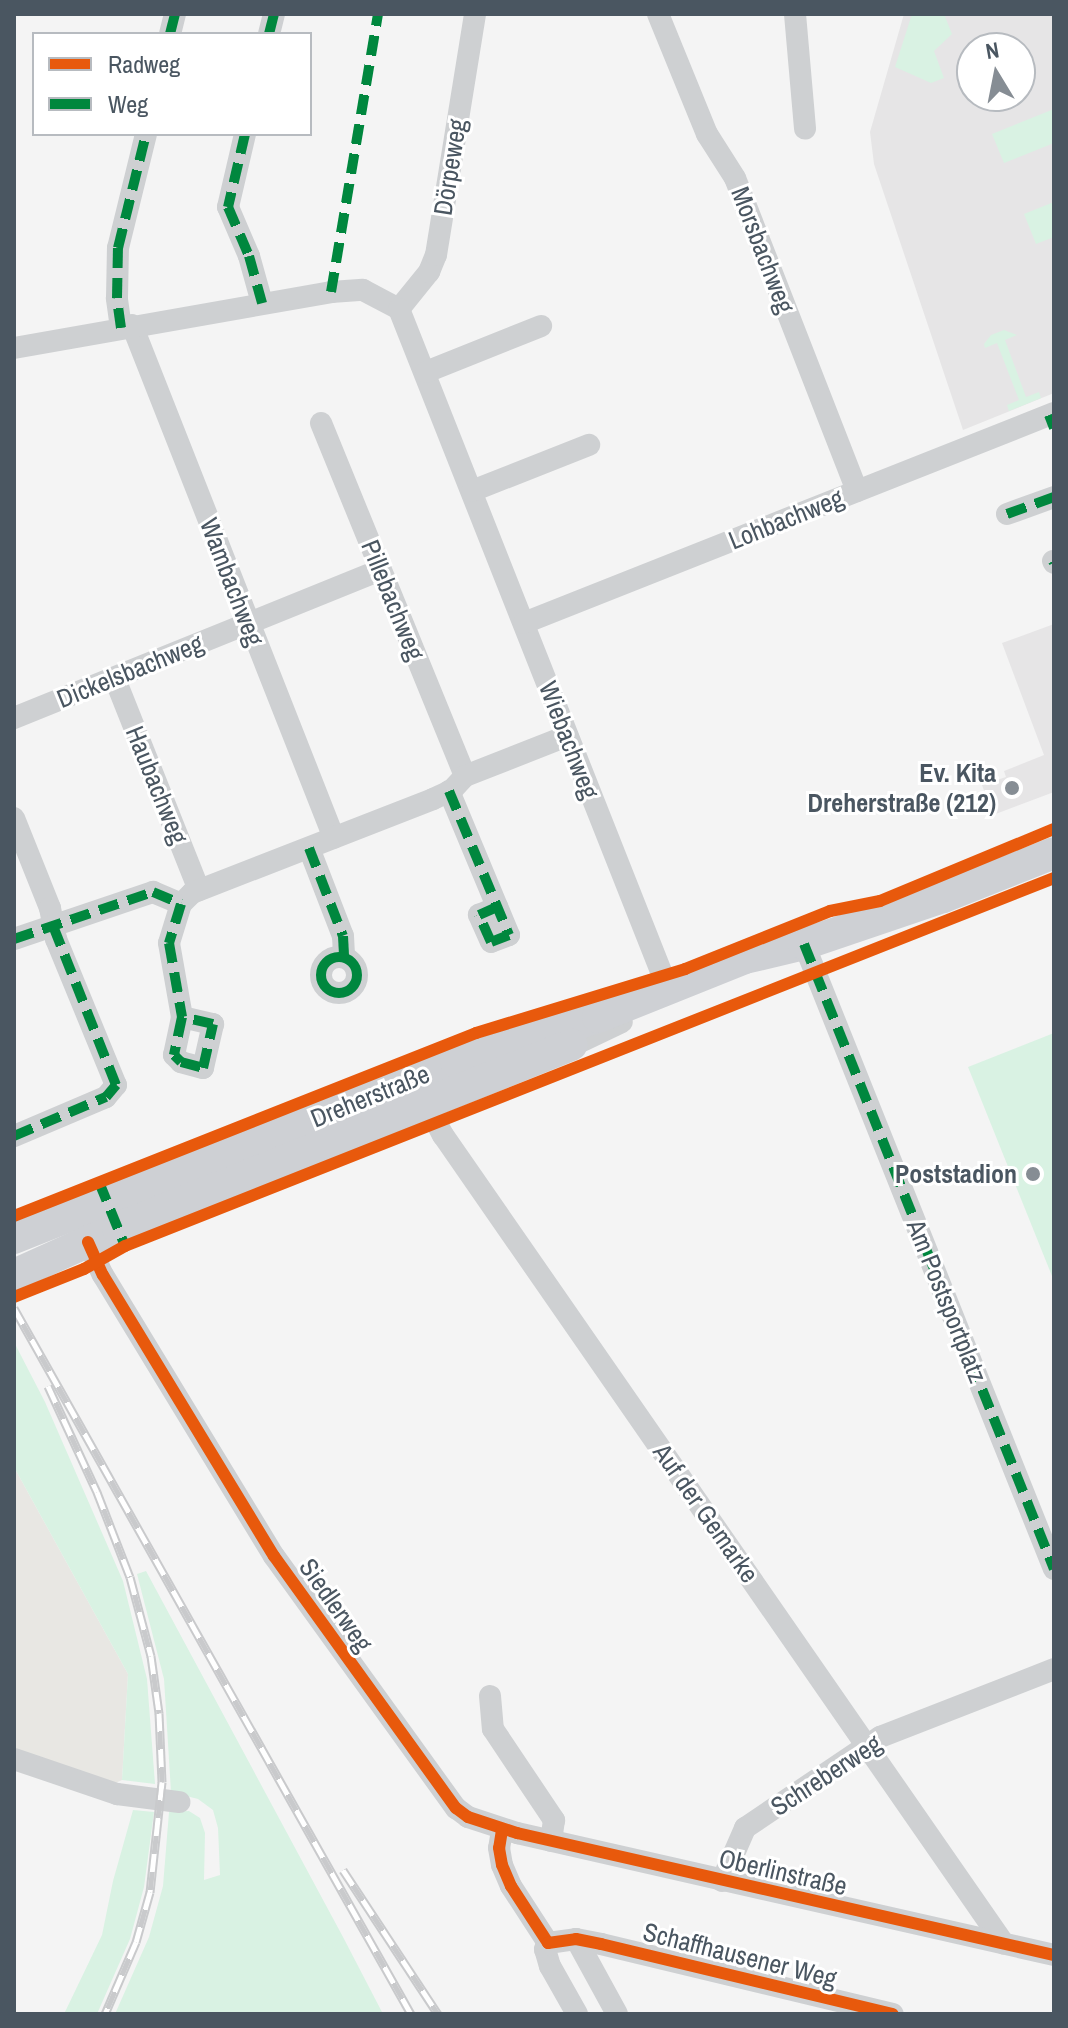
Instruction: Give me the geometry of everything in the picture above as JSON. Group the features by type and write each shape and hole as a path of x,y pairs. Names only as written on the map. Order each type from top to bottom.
{"main road":[{"name":"Dreherstraße","path":"82,1227 745,958 804,944 943,897 1054,853"},
{"name":"Dreherstraße","path":"422,1091 677,1009 754,978 804,944"},
{"path":"14,1238 82,1227"},
{"path":"14,1275 82,1227"}],"street":[{"name":"Dörpeweg","path":"399,309 429,272 436,255 475,14"},
{"name":"Morsbachweg","path":"658,14 707,134 735,178 857,491"},
{"path":"795,14 805,129"},
{"name":"Wambachweg","path":"146,136 118,248 117,298 334,838"},
{"path":"245,136 228,207 249,256 262,303"},
{"path":"14,348 262,303 363,290 399,309"},
{"name":"Wiebachweg","path":"399,309 668,989"},
{"path":"426,372 541,326"},
{"name":"Lohbachweg","path":"524,623 857,491 1052,419"},
{"name":"Pillebachweg","path":"321,423 380,570 457,784 497,907"},
{"path":"472,491 589,445"},
{"path":"1007,514 1054,497"},
{"name":"Dickelsbachweg","path":"14,718 380,570"},
{"name":"Haubachweg","path":"115,679 190,897"},
{"path":"14,939 153,892 190,897 567,736"},
{"path":"14,818 116,1085 106,1097 14,1136"},
{"path":"309,848 343,936 344,957"},
{"path":"182,1017 169,943 190,897"},
{"name":"Am Postsportplatz","path":"804,944 1054,1569"},
{"name":"Dreherstraße","path":"582,1041 664,1003 669,997 668,989"},
{"name":"Auf der Gemarke","path":"422,1091 452,1148 1004,1944"},
{"name":"Siedlerweg","path":"82,1227 103,1275 283,1569 446,1798 468,1817 502,1830"},
{"name":"Schreberweg","path":"722,1881 745,1828 880,1737 1054,1669"},
{"path":"490,1696 493,1729 554,1820 551,1841"},
{"path":"14,1759 117,1794 179,1802"},
{"path":"502,1830 499,1848 502,1865 511,1886 548,1943"},
{"name":"Oberlinstraße","path":"502,1830 1054,1955"},
{"path":"548,1943 576,1939 617,2014"},
{"name":"Schaffhausener Weg","path":"576,1939 810,2005 893,2014"},
{"path":"548,1943 545,1949 550,1966 577,2014"}],"shaded area":[{"path":"904,14 1054,14 1054,393 963,430 874,164 870,132"},
{"path":"1054,624 1054,792 993,815 982,785 1006,777 1004,771 1044,755 1002,643"},
{"path":"14,1467 128,1674 122,1780 113,1784 14,1751"}],"green space":[{"path":"912,14 944,14 952,34 934,51 944,78 931,83 895,67"},
{"path":"1054,109 1054,143 1004,163 992,134"},
{"path":"1054,202 1054,237 1036,244 1024,214"},
{"path":"1004,330 1017,335 1005,340 1026,397 1039,392 1041,398 1009,411 1007,405 1019,400 997,343 985,348 984,344 991,335"},
{"name":"Poststadion","path":"1054,1033 1054,1281 968,1067"},
{"path":"14,1342 45,1402 123,1581 147,1679 155,1784 122,1780 128,1674 14,1467"},
{"path":"146,1571 383,2014 115,2014 149,1937 163,1886 169,1812 189,1811 200,1818 205,1833 204,1880 220,1875 218,1828 213,1810 198,1799 171,1792 164,1679 137,1574"},
{"path":"133,1810 154,1812 144,1887 130,1939 97,2014 64,2014 102,1935"}],"railway":[{"path":"14,1308 411,2014"},
{"path":"48,1386 97,1492 130,1577 151,1656 159,1713 162,1782 150,1892 136,1942 105,2014"},
{"path":"343,1870 438,2014"}],"marked path":[{"path":"170,32 175,14"},
{"path":"270,32 274,14"},
{"path":"331,292 378,14"},
{"path":"121,328 117,298 118,248 146,136"},
{"path":"245,136 228,207 249,256 262,303"},
{"path":"1049,415 1054,428"},
{"path":"1007,514 1054,497"},
{"path":"449,791 509,935 491,942 479,915 497,907"},
{"path":"309,848 343,936 344,957"},
{"path":"14,939 153,892 181,904 169,943 182,1017 174,1055 181,1062 203,1068 213,1024 182,1017"},
{"path":"14,1136 106,1097 116,1085 53,926"},
{"path":"804,944 1054,1569"},
{"path":"339,957 352,962 357,975 352,988 339,993 326,988 321,975 326,962 339,957"},
{"path":"99,1182 125,1246"}],"cycle path":[{"path":"14,1216 476,1033 685,969 830,911 880,901 1054,829"},
{"path":"14,1297 84,1269 125,1246 1054,878"},
{"path":"88,1242 103,1275 274,1556 456,1808 468,1817 517,1833 1054,1955"},
{"path":"502,1830 499,1848 502,1865 511,1886 548,1943 576,1939 601,1944 893,2014"}],"place":[{"name":"Ev. Kita Dreherstraße (212)","path":"1012,788"},
{"name":"Poststadion","path":"1033,1174"}]}
